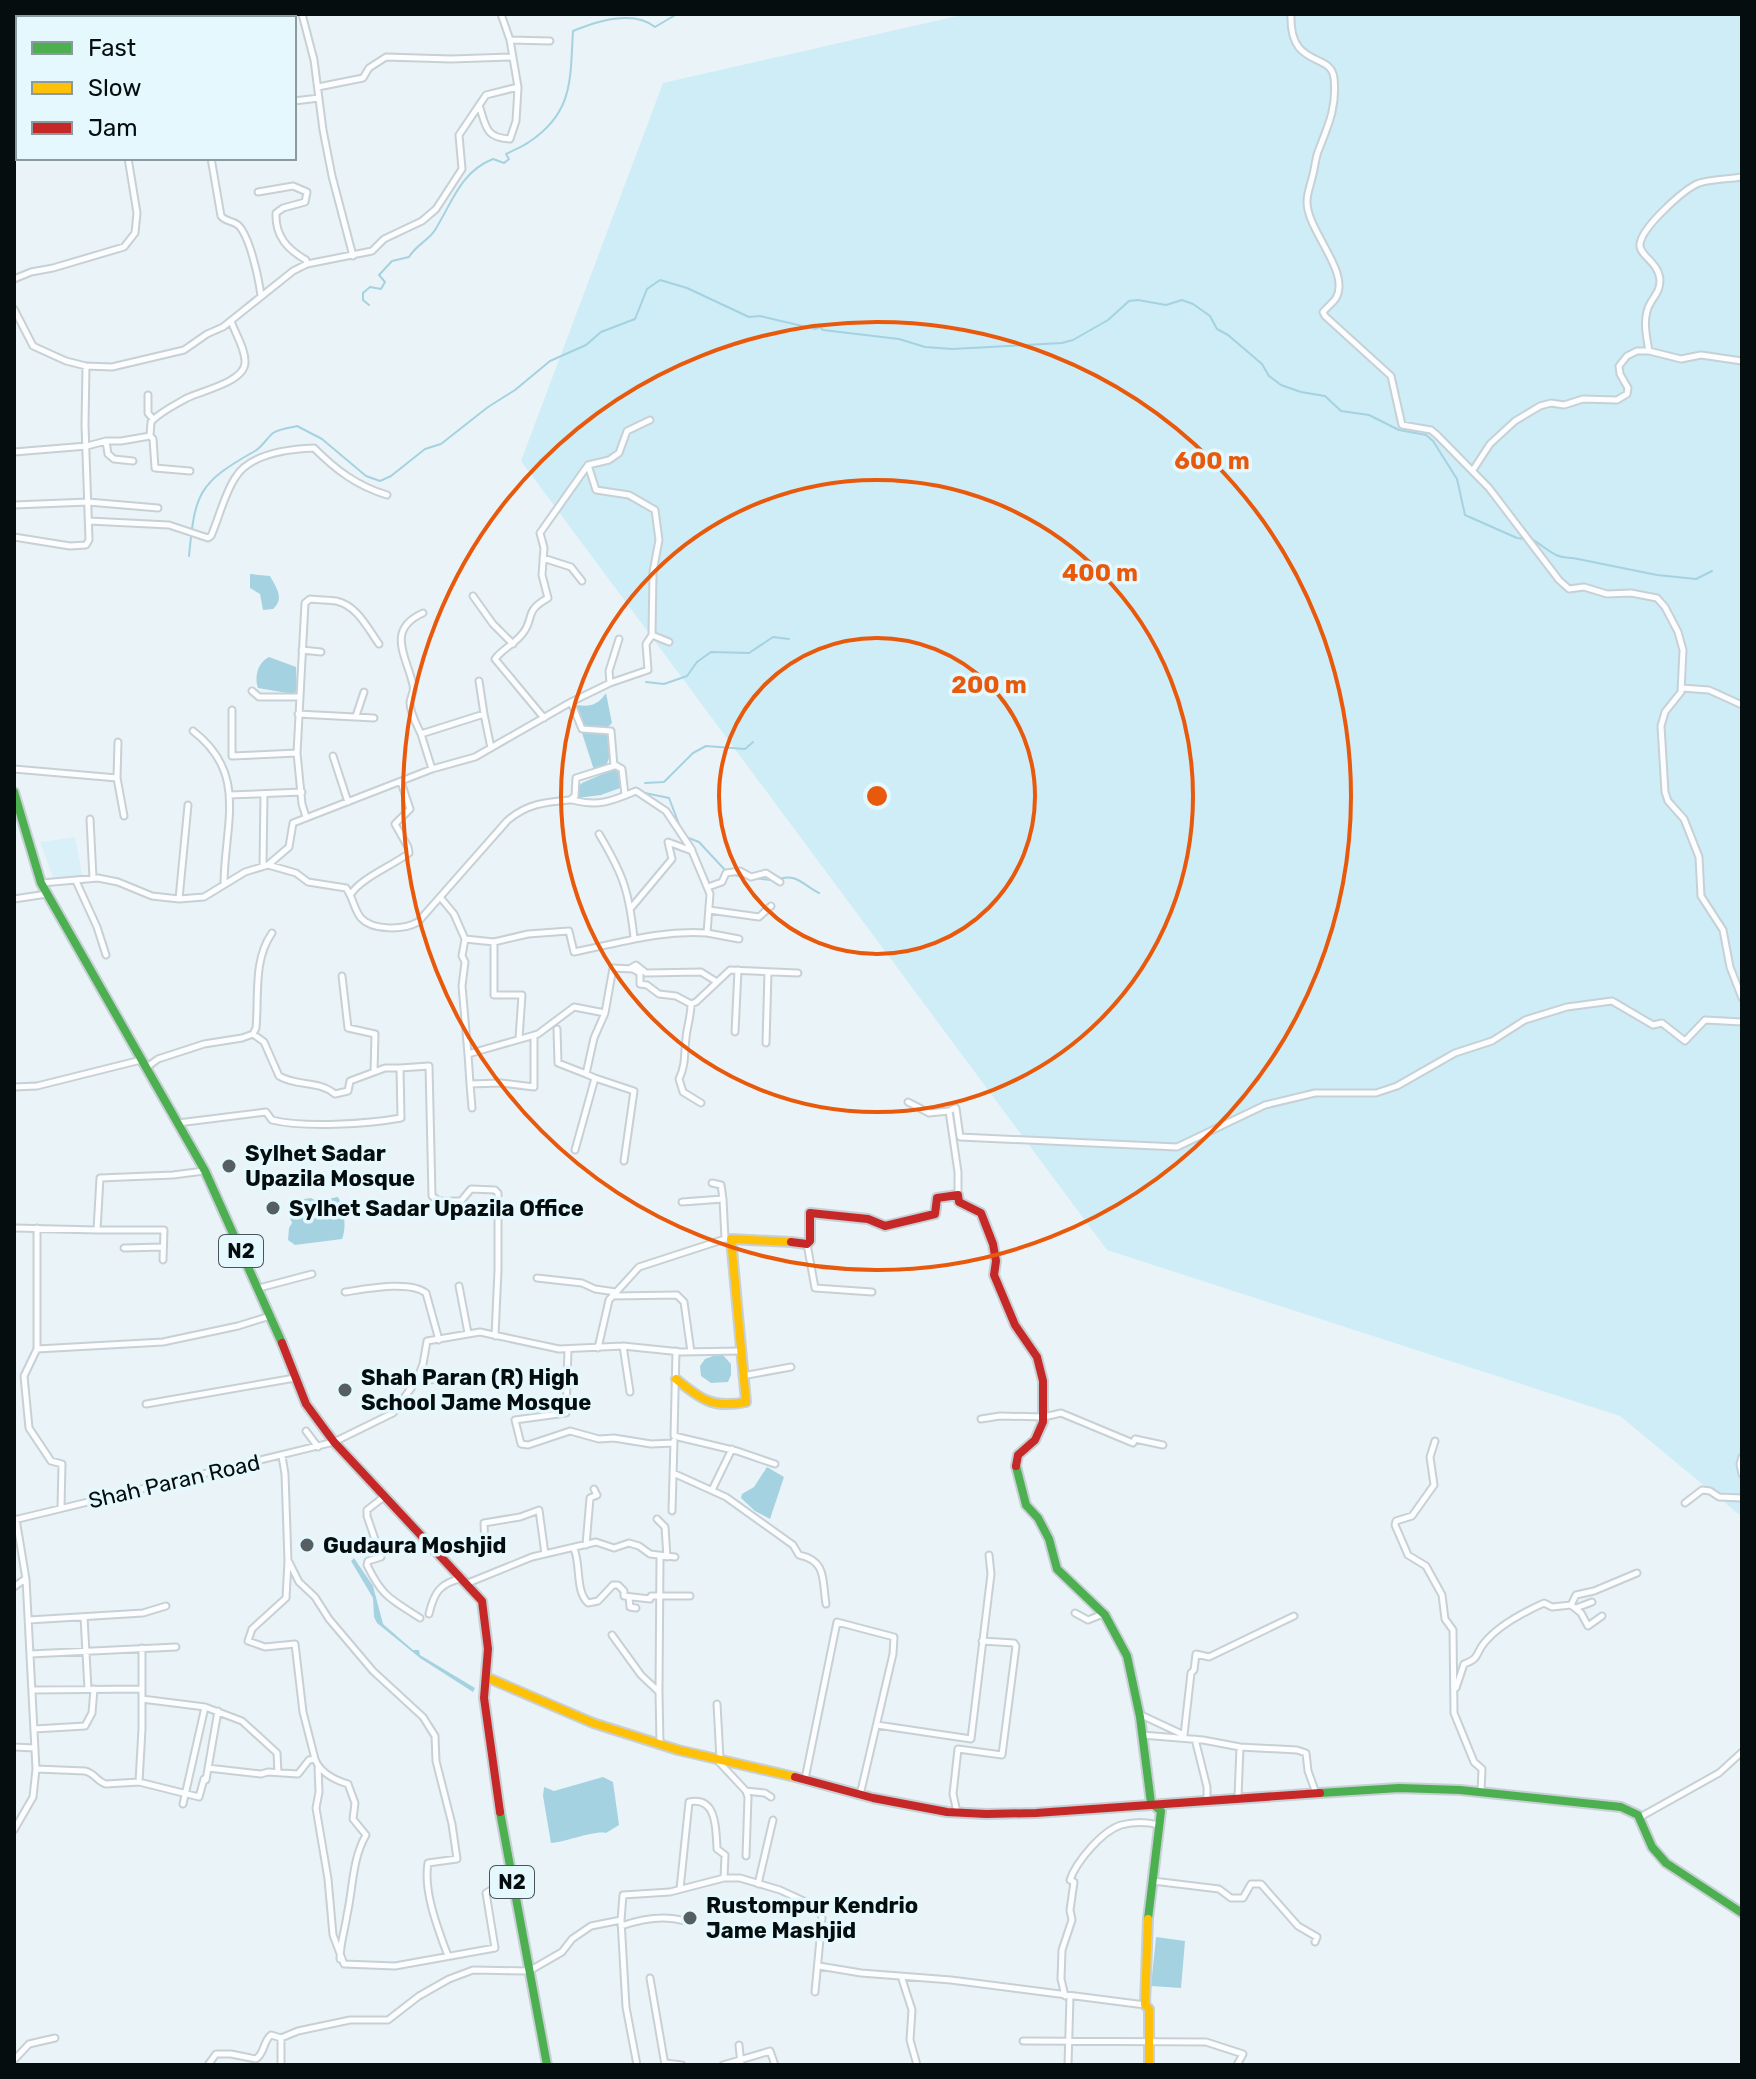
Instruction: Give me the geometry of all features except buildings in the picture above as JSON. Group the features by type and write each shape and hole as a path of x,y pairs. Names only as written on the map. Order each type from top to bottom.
{"main road":[{"name":"N2","path":"15,796 41,883 205,1171 271,1316 306,1404 334,1442 466,1580 482,1601 488,1649 484,1698 513,1883 547,2065"},
{"path":"676,1379 694,1396 709,1402 735,1405 746,1402 728,1239 775,1239 807,1244 810,1241 810,1213 868,1219 885,1226 935,1214 937,1198 958,1195 959,1202 981,1213 993,1244 994,1275 1015,1325 1037,1357 1043,1381 1044,1417 1035,1440 1018,1455 1015,1463 1026,1505 1045,1530 1057,1569 1104,1613 1127,1656 1139,1714 1151,1803 1161,1811 1146,1937 1145,2005 1149,2009 1149,2065"},
{"path":"486,1680 593,1723 660,1745 911,1807 958,1813 1036,1813 1399,1788 1481,1792 1621,1807 1635,1810 1642,1816 1647,1837 1656,1853 1742,1913"}],"street":[{"path":"302,14 314,60 332,176 353,256"},
{"path":"479,105 489,133 498,139 510,139 516,121 518,87 510,40 501,14"},
{"path":"1291,14 1294,43 1301,52 1331,69 1334,75 1333,115 1319,150 1307,201 1308,218 1331,259 1337,281 1337,296 1323,312 1391,376 1402,425 1431,430 1474,467 1569,589 1584,587 1607,594 1648,595 1663,602 1681,643 1682,688 1679,697 1665,712 1661,726 1665,792 1668,801 1684,819 1699,857 1701,896 1723,930 1730,967 1742,998"},
{"path":"510,40 550,41"},
{"path":"318,87 363,78 369,68 386,57 513,57"},
{"path":"14,309 33,346 86,366 112,367 184,350 231,321 293,271 307,264 372,251 384,239 422,221 436,209 462,169 459,135 486,95 518,87"},
{"path":"296,101 319,98"},
{"path":"14,279 124,247 135,233 137,213 128,160"},
{"path":"211,160 221,216 223,220 238,225 244,236 259,275 261,296"},
{"path":"1649,351 1646,317 1650,303 1659,290 1660,277 1657,268 1641,251 1640,244 1647,227 1688,187 1704,181 1742,177"},
{"path":"258,192 293,186 307,192 305,202 276,213 276,229 287,247 306,260 307,264"},
{"path":"190,471 155,468 153,439 150,436 153,419 188,398 224,384 243,370 245,361 231,321"},
{"path":"1474,467 1490,444 1515,421 1540,406 1551,403 1564,405 1583,399 1623,398 1628,388 1620,374 1622,360 1637,351 1681,359 1701,355 1742,361"},
{"path":"14,537 70,546 86,545 89,540 86,366"},
{"path":"148,395 148,413 153,419"},
{"path":"544,718 495,659 525,632 529,615 548,598 542,575 544,548 540,533 588,465 615,457 627,431 650,420"},
{"path":"14,452 87,446 150,436"},
{"path":"106,441 108,454 114,459 133,461"},
{"path":"89,521 169,525 208,538 235,477 248,464 291,448 314,448 353,481 387,495"},
{"path":"266,866 289,847 293,823 432,769 475,757 571,702 610,683 648,670 646,644 652,635 653,572 659,540 655,510 629,495 596,490 588,465"},
{"path":"14,505 88,502 158,508"},
{"path":"543,558 571,567 582,581"},
{"path":"473,596 493,624 513,644"},
{"path":"306,817 297,753 305,603 310,599 333,600 347,605 379,644"},
{"path":"423,613 411,619 404,629 400,645 414,690 410,702 412,712 432,769"},
{"path":"652,635 669,642"},
{"path":"610,683 609,671 619,639"},
{"path":"302,650 321,652"},
{"path":"479,681 491,748"},
{"path":"1682,688 1709,690 1742,705"},
{"path":"252,691 259,697 300,697"},
{"path":"356,716 364,692"},
{"path":"571,702 582,729 611,731 615,765"},
{"path":"232,710 231,754 235,756"},
{"path":"298,714 374,718"},
{"path":"421,734 484,714"},
{"path":"193,731 219,757 227,776 230,813 224,883"},
{"path":"118,742 117,778 124,816"},
{"path":"219,757 297,753"},
{"path":"333,756 348,802"},
{"path":"570,800 575,796 576,778 615,765 622,769 625,795"},
{"path":"14,769 117,778"},
{"path":"351,894 364,881 409,853 395,824 410,809 401,782"},
{"path":"41,883 93,878 118,882 152,896 179,899 204,897 255,867 266,866 296,873 308,882 340,886 351,894 361,918 369,923 403,928 418,922 519,811 532,805 570,800 591,805 610,802 636,791 666,811 692,851 710,894 707,933"},
{"path":"229,795 302,792"},
{"path":"264,794 266,866"},
{"path":"179,899 188,805"},
{"path":"90,819 93,878"},
{"path":"599,834 621,871 631,908 634,938"},
{"path":"631,908 672,859 668,842 692,851"},
{"path":"708,887 722,882 726,873 740,871 751,877 766,873 780,882"},
{"path":"76,881 106,955"},
{"path":"14,899 47,894"},
{"path":"440,897 454,914 465,939 462,986 472,1108"},
{"path":"709,910 759,917 771,906"},
{"path":"465,939 494,942 528,934 569,931 574,952 676,931 739,939"},
{"path":"14,1087 37,1086 144,1064 204,1044 253,1034 260,965 266,942 272,933"},
{"path":"494,942 494,995 522,995 519,1038"},
{"path":"630,969 636,965 646,973 701,972 717,982"},
{"path":"586,1074 594,1038 605,1013 613,968 640,973 640,984 691,1004"},
{"path":"691,1004 730,970 798,973"},
{"path":"735,1032 738,970"},
{"path":"766,1043 768,971"},
{"path":"342,976 348,1028 375,1034 374,1072"},
{"path":"908,1102 929,1113 956,1108 960,1137 1177,1147 1265,1105 1315,1093 1376,1093 1397,1086 1455,1053 1492,1041 1525,1020 1567,1007 1612,1001 1653,1025 1662,1023 1685,1041 1705,1020 1742,1022"},
{"path":"691,1004 685,1067 679,1079 683,1092 701,1103"},
{"path":"468,1054 534,1035 574,1007 605,1013"},
{"path":"557,1029 558,1063 634,1091 624,1161"},
{"path":"253,1034 264,1042 279,1076 303,1085 314,1083 335,1094 348,1091 350,1081 385,1068 431,1068 429,1132 432,1196 439,1201 461,1201 471,1189 497,1190 499,1243 495,1336"},
{"path":"470,1084 501,1083 534,1087 534,1035"},
{"path":"177,1123 263,1112 272,1120 283,1122 337,1123 401,1118 400,1068"},
{"path":"575,1150 595,1078"},
{"path":"949,1111 958,1172 958,1195"},
{"path":"97,1230 100,1178 205,1171"},
{"path":"598,1348 609,1300 639,1267 728,1239 721,1185 712,1183"},
{"path":"682,1202 723,1199"},
{"path":"14,1228 164,1230 163,1260"},
{"path":"37,1228 37,1349 24,1376 29,1428 51,1461 62,1464 61,1507"},
{"path":"807,1244 815,1288 872,1292"},
{"path":"124,1248 163,1247"},
{"path":"258,1288 312,1274"},
{"path":"537,1278 582,1283 614,1294 677,1295 684,1302 691,1352"},
{"path":"345,1292 387,1286 420,1289 426,1293 439,1340"},
{"path":"459,1286 468,1333"},
{"path":"37,1349 163,1342 271,1316"},
{"path":"463,1379 417,1380 423,1364 425,1343 480,1332 568,1349 623,1346 691,1352 740,1351"},
{"path":"623,1346 630,1392"},
{"path":"568,1349 566,1413 515,1420 521,1444 528,1445 570,1431 599,1439 614,1438 651,1444 674,1439 732,1449 775,1464"},
{"path":"672,1511 676,1351"},
{"path":"742,1376 791,1367"},
{"path":"146,1404 296,1378"},
{"name":"Shah Paran Road","path":"15,1520 334,1442 393,1413 417,1380"},
{"path":"981,1419 1065,1414 1133,1443 1135,1439 1143,1439 1163,1445"},
{"path":"306,1431 318,1447"},
{"path":"1435,1441 1430,1457 1434,1485 1412,1516 1396,1521 1395,1525 1408,1555 1426,1566 1442,1595 1445,1619 1453,1630 1454,1713 1474,1762 1483,1772 1481,1792"},
{"path":"712,1490 732,1449"},
{"path":"282,1456 288,1561 286,1598 252,1629 248,1641 265,1647 295,1644 303,1712 318,1767 316,1808 328,1879 333,1935 340,1959 348,1966 395,1966 495,1948 486,1893 513,1883"},
{"path":"1742,1457 1742,1474"},
{"path":"673,1473 712,1490 793,1545 799,1555 814,1559 821,1567 826,1604"},
{"path":"586,1545 590,1498 597,1495 594,1489"},
{"path":"1685,1503 1702,1490 1719,1497 1742,1498"},
{"path":"385,1495 367,1510 381,1557 368,1561 367,1565 389,1600 420,1618"},
{"path":"485,1548 484,1523 520,1517 539,1510 545,1554"},
{"path":"657,1519 665,1527 659,1596 660,1745"},
{"path":"14,1830 33,1797 36,1769 26,1579 15,1520"},
{"path":"429,1614 437,1590 443,1584 466,1580 532,1557 596,1542 614,1548 629,1543 664,1557 675,1557"},
{"path":"574,1549 584,1600 596,1603 613,1585 618,1585 624,1596 629,1597 690,1596"},
{"path":"877,1725 971,1739 991,1574 989,1555"},
{"path":"288,1561 299,1582 315,1597 333,1624 373,1671 423,1717 435,1736 436,1761 452,1824 457,1859 428,1863 426,1875 430,1899 448,1956"},
{"path":"1602,1616 1588,1626 1574,1606 1576,1595 1637,1573"},
{"path":"14,1587 26,1579"},
{"path":"629,1597 630,1607 636,1608"},
{"path":"1454,1659 1464,1664 1474,1660 1485,1641 1508,1623 1544,1603 1552,1607 1592,1602"},
{"path":"29,1620 143,1613 166,1606"},
{"path":"1075,1613 1088,1620 1104,1613"},
{"path":"1184,1736 1196,1654 1209,1657 1294,1616"},
{"path":"34,1729 83,1728 88,1723 92,1713 84,1617"},
{"path":"805,1779 837,1622 894,1637 860,1795"},
{"path":"612,1635 641,1675 659,1692"},
{"path":"958,1813 953,1794 958,1749 1002,1755 1014,1680 1014,1643 982,1641"},
{"path":"30,1654 176,1647"},
{"path":"139,1782 142,1648"},
{"path":"1454,1692 1464,1664"},
{"path":"33,1690 142,1689"},
{"path":"142,1699 205,1707 242,1721 277,1753 278,1773"},
{"path":"717,1704 719,1760 748,1797 746,1856"},
{"path":"183,1804 205,1707"},
{"path":"36,1769 85,1771 92,1773 101,1783 139,1782 200,1796 218,1711"},
{"path":"1139,1714 1195,1739 1306,1753 1308,1771 1316,1793"},
{"path":"1142,1735 1184,1736"},
{"path":"1195,1739 1207,1799"},
{"path":"14,1747 34,1748"},
{"path":"1238,1797 1240,1747"},
{"path":"1642,1816 1719,1773 1742,1752"},
{"path":"208,1768 261,1774 298,1774 309,1760 315,1759"},
{"path":"318,1767 335,1780 348,1784 355,1803 353,1819 366,1835 359,1848 340,1942 340,1959"},
{"path":"746,1791 765,1793 771,1797"},
{"path":"680,1889 689,1802 706,1803 714,1816 717,1849 725,1855 724,1878"},
{"path":"758,1884 773,1820"},
{"path":"1068,2065 1068,1997 1061,1979 1062,1950 1072,1920 1070,1910 1074,1882 1070,1880 1079,1860 1119,1825 1160,1825"},
{"path":"637,2065 626,2007 621,1923 623,1895 740,1878 780,1890 819,1908 822,1918 815,1992"},
{"path":"1153,1881 1219,1889 1231,1898 1243,1898 1251,1884 1261,1884 1298,1926 1317,1937 1315,1942"},
{"path":"281,2038 298,2031 350,2020 388,2020 419,1996 473,1970 529,1971 562,1952 572,1939 591,1926 647,1919 676,1918 685,1921"},
{"path":"819,1966 1145,2005"},
{"path":"650,1978 665,2064 682,2065"},
{"path":"902,1978 912,2010 910,2040 917,2065"},
{"path":"208,2065 216,2054 223,2053 256,2059 261,2056 267,2038 278,2035 281,2038"},
{"path":"14,2060 29,2044 55,2038"},
{"path":"281,2038 281,2065"},
{"path":"1023,2041 1206,2042 1243,2054 1237,2065"},
{"path":"739,2045 741,2062"},
{"path":"723,2065 770,2051 775,2065"}],"shaded area":[{"path":"966,14 1742,14 1742,1517 1620,1416 1107,1250 521,461 663,83"},
{"path":"250,574 270,576 279,597 273,609 263,610 260,594 250,588"},
{"path":"269,657 296,667 297,691 293,694 258,688 258,670"},
{"path":"606,693 612,723 608,727 584,728 577,705 593,704"},
{"path":"582,733 608,734 611,753 606,766 594,770"},
{"path":"614,769 619,773 620,788 601,795 577,798 578,787 582,783"},
{"path":"75,837 83,879 54,880 40,842"},
{"path":"338,1197 344,1218 342,1239 295,1245 288,1240 292,1223 288,1212 292,1201"},
{"path":"721,1353 731,1364 731,1375 728,1382 711,1383 701,1376 700,1366 705,1359"},
{"path":"767,1467 784,1477 770,1519 741,1498 742,1494 754,1487"},
{"path":"354,1558 373,1586 383,1624 413,1650 419,1650 420,1655 475,1688 473,1692 420,1658 377,1623 373,1598 351,1561"},
{"path":"603,1777 613,1782 619,1825 606,1833 551,1843 544,1787 554,1791"},
{"path":"1156,1937 1185,1941 1181,1988 1151,1986"}],"waterway":[{"path":"369,305 363,300 363,293 370,287 381,289 385,282 379,275 392,261 409,257 432,234 458,189 472,172 493,159 504,163 509,159 506,154 529,142 554,119 567,93 573,31 626,18 655,27 677,14"},
{"path":"189,556 197,504 203,492 221,472 257,449 273,433 297,426 322,439 366,476 380,481 425,449 441,444 550,361 586,345 601,332 635,319 647,289 660,280 687,288 749,317 760,316 815,329 820,327 823,330 952,349 1062,343 1108,320 1129,301 1166,305 1182,300 1210,316 1217,329 1262,364 1269,376 1281,385 1325,396 1341,411 1369,415 1399,430 1426,435 1457,479 1465,515 1525,539"},
{"path":"1531,539 1560,557 1657,575 1696,579 1712,571"},
{"path":"646,682 664,684 687,676 697,662 711,652 749,653 773,637 789,639"},
{"path":"645,783 664,782 693,753 706,746 745,749 753,742"},
{"path":"645,793 669,798 682,832"},
{"path":"686,837 699,842 725,870"},
{"path":"696,854 712,890"},
{"path":"730,874 747,878"},
{"path":"754,878 771,880"},
{"path":"778,879 795,879 819,893"}],"traffic: fast":[{"path":"14,792 41,883 205,1171 282,1343"},
{"path":"1016,1466 1026,1505 1038,1518 1049,1539 1057,1569 1105,1615 1127,1656 1140,1717 1151,1803 1161,1811 1148,1919"},
{"path":"1320,1793 1399,1788 1460,1790 1621,1807 1638,1815 1652,1847 1666,1863 1742,1913"},
{"path":"500,1812 547,2065"}],"traffic: slow":[{"path":"676,1379 708,1401 725,1404 746,1402 731,1239 791,1242"},
{"path":"486,1677 593,1723 678,1750 795,1777"},
{"path":"1148,1919 1145,2005 1149,2009 1149,2065"}],"traffic: jam":[{"path":"791,1242 807,1244 810,1241 810,1213 868,1219 885,1226 935,1214 937,1198 958,1195 959,1202 981,1213 993,1244 996,1261 994,1275 1015,1325 1037,1357 1043,1381 1043,1422 1035,1440 1018,1455 1016,1466"},
{"path":"282,1343 306,1404 334,1442 482,1601 488,1649 484,1698 500,1812"},
{"path":"795,1777 873,1798 947,1812 986,1814 1320,1793"}],"place":[{"name":"Sylhet Sadar Upazila Mosque","path":"229,1166"},
{"name":"Sylhet Sadar Upazila Office","path":"273,1208"},
{"name":"Shah Paran (R) High School Jame Mosque","path":"345,1390"},
{"name":"Gudaura Moshjid","path":"307,1545"},
{"name":"Rustompur Kendrio Jame Mashjid","path":"690,1918"}]}
